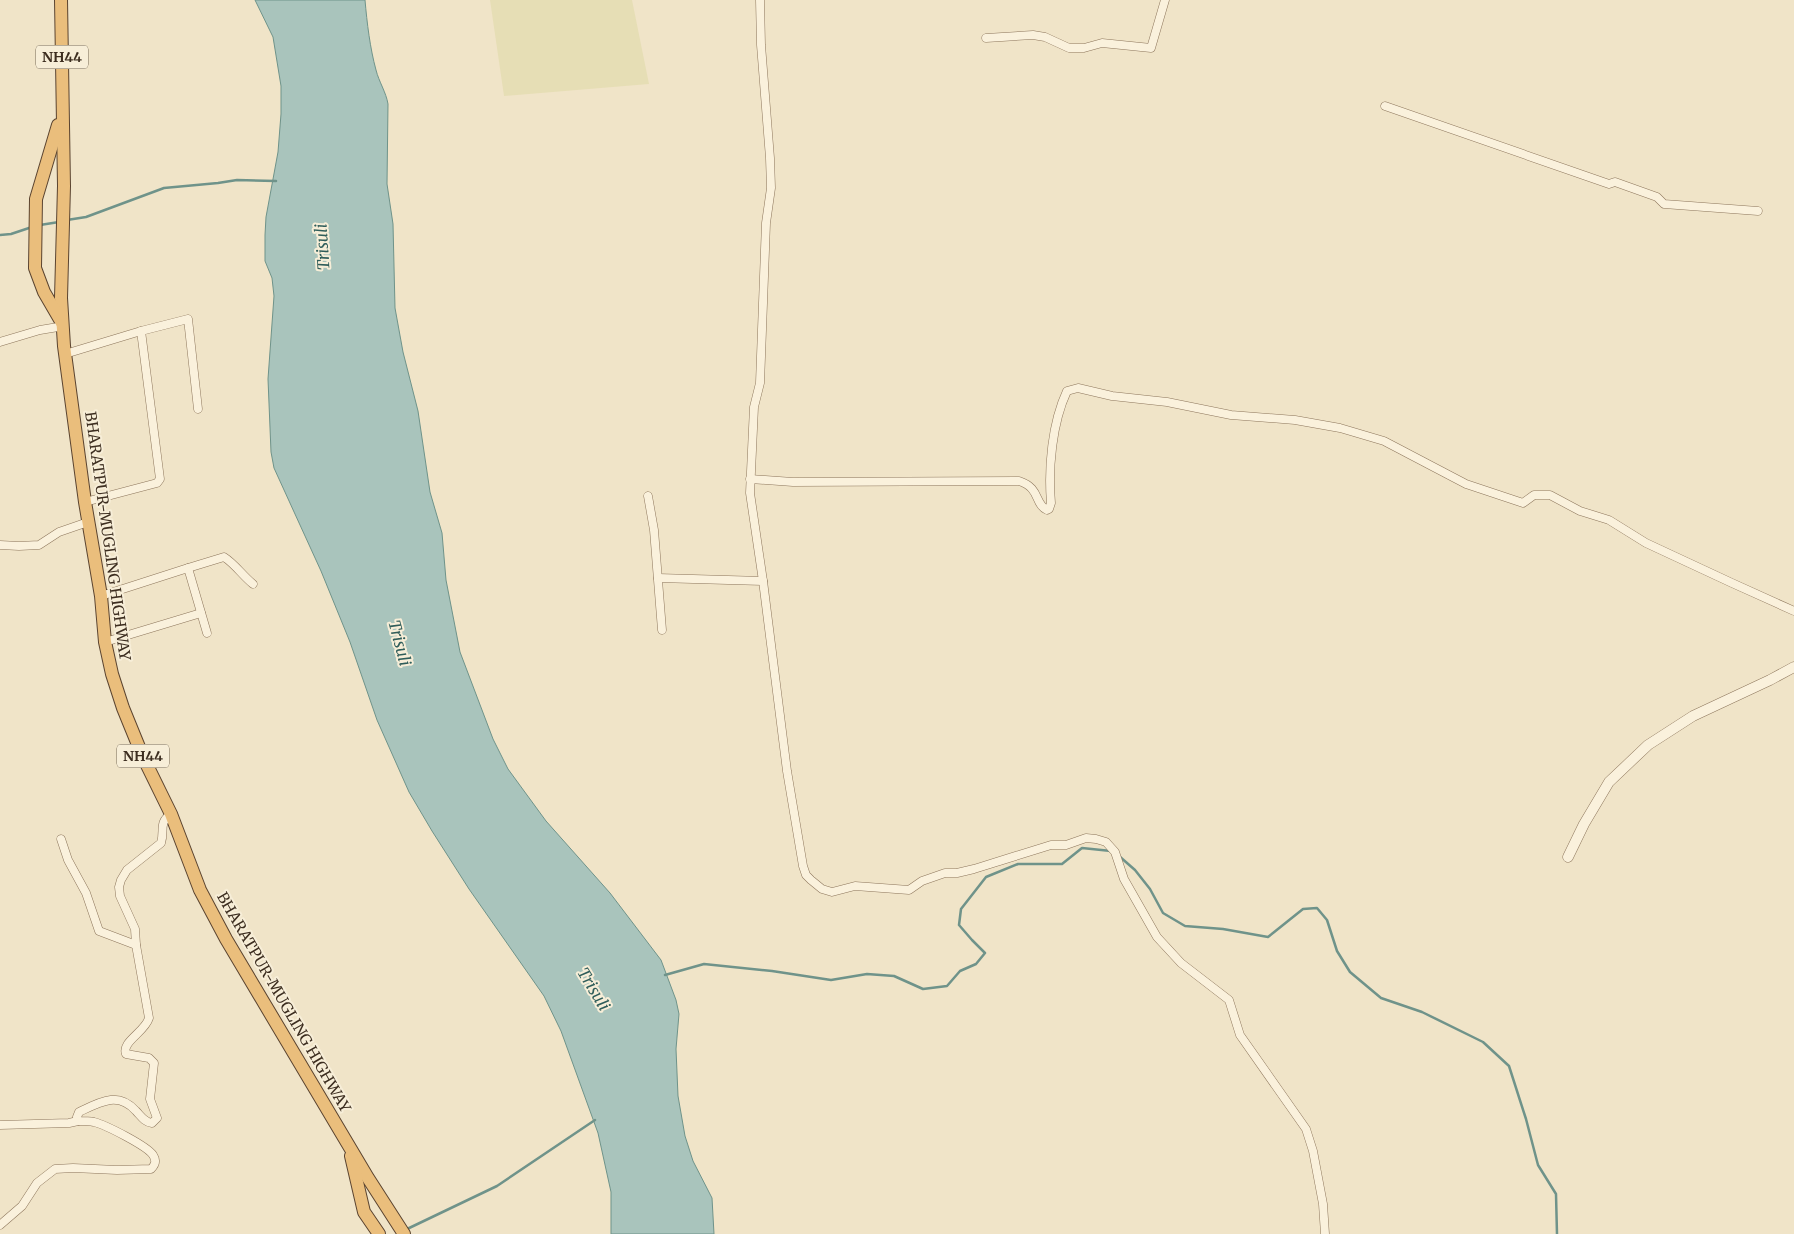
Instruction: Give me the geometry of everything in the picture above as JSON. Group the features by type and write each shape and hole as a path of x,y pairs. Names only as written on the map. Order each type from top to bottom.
{"highway":[{"name":"BHARATPUR-MUGLING HIGHWAY","path":"61,0 64,186 61,298 65,354 85,502 101,596 105,642 112,674 123,708 143,756 171,814 200,890 226,939 384,1204 404,1234"},
{"name":"BHARATPUR-MUGLING HIGHWAY","path":"62,113 36,199 35,268 44,292 64,326"},
{"name":"BHARATPUR-MUGLING HIGHWAY","path":"348,1144 364,1212 379,1234"}],"street":[{"path":"760,0 761,45 771,188 766,223 760,383 754,407 750,493 788,771 806,875 822,889 832,892 855,886 908,890 922,881 945,873 966,871 1051,845 1066,845 1086,838 1106,842 1115,852 1124,879 1157,937 1181,963 1229,1000 1240,1035 1306,1130 1314,1151 1323,1204 1324,1234"},
{"path":"986,38 1033,35 1045,36 1069,48 1084,48 1102,43 1151,48 1165,0"},
{"path":"1385,106 1609,184 1615,182 1657,197 1664,204 1758,211"},
{"path":"65,354 188,319 198,409"},
{"path":"0,342 40,330 64,326"},
{"path":"85,502 157,483 160,479 141,331"},
{"path":"750,479 793,482 1019,481 1034,490 1042,507 1047,510 1052,503 1051,461 1059,414 1067,391 1078,388 1112,396 1167,402 1231,414 1295,420 1340,428 1384,441 1466,484 1494,494 1523,503 1534,495 1550,495 1580,511 1608,520 1646,542 1794,611"},
{"path":"648,496 654,530 662,630"},
{"path":"0,545 39,545 59,532 88,522"},
{"path":"101,596 224,557 233,562 243,576 253,584"},
{"path":"188,568 207,633"},
{"path":"658,578 763,581"},
{"path":"105,642 201,613"},
{"path":"1568,857 1584,824 1609,782 1648,745 1693,716 1794,667"},
{"path":"78,1121 79,1112 98,1103 110,1100 120,1100 127,1103 147,1122 152,1123 157,1118 150,1099 154,1063 150,1058 126,1054 124,1051 128,1043 147,1025 149,1018 135,929 120,896 119,887 127,870 161,842 162,823 171,814"},
{"path":"61,839 68,860 86,893 99,931 136,945"},
{"path":"0,1125 69,1123 78,1121 95,1122 111,1128 141,1146 154,1155 156,1161 151,1169 55,1169 37,1183 22,1206 0,1225"}],"shaded area":[{"path":"490,0 632,0 649,84 504,96"}],"water":[{"name":"Trisuli","path":"255,0 365,0 374,62 388,104 387,184 393,224 395,308 403,352 418,411 430,492 442,533 446,580 460,652 493,739 508,769 546,821 610,893 661,960 676,1000 679,1014 676,1049 678,1096 685,1136 693,1161 712,1198 714,1234 611,1234 611,1192 598,1133 561,1031 544,996 469,889 409,792 377,720 350,642 321,571 274,468 271,452 268,379 274,296 272,278 265,261 265,235 266,217 278,152 281,86 273,37"}],"waterway":[{"path":"67,220 86,217 164,188 237,180 276,181"},
{"path":"40,225 59,222"},
{"path":"0,235 11,234 32,227"},
{"path":"665,975 704,964 772,971 831,980 867,974 894,976 923,989 947,986 960,971 976,964 985,953 959,925 961,909 986,877 1018,864 1062,864 1082,848 1111,851"},
{"path":"1119,856 1135,870 1150,889 1163,913 1185,926 1223,929 1268,937 1303,909 1317,908 1327,920 1337,951 1350,972 1381,998 1422,1012 1483,1042 1509,1066 1538,1165 1556,1194 1557,1234"},
{"path":"405,1230 497,1186 595,1120"}]}
